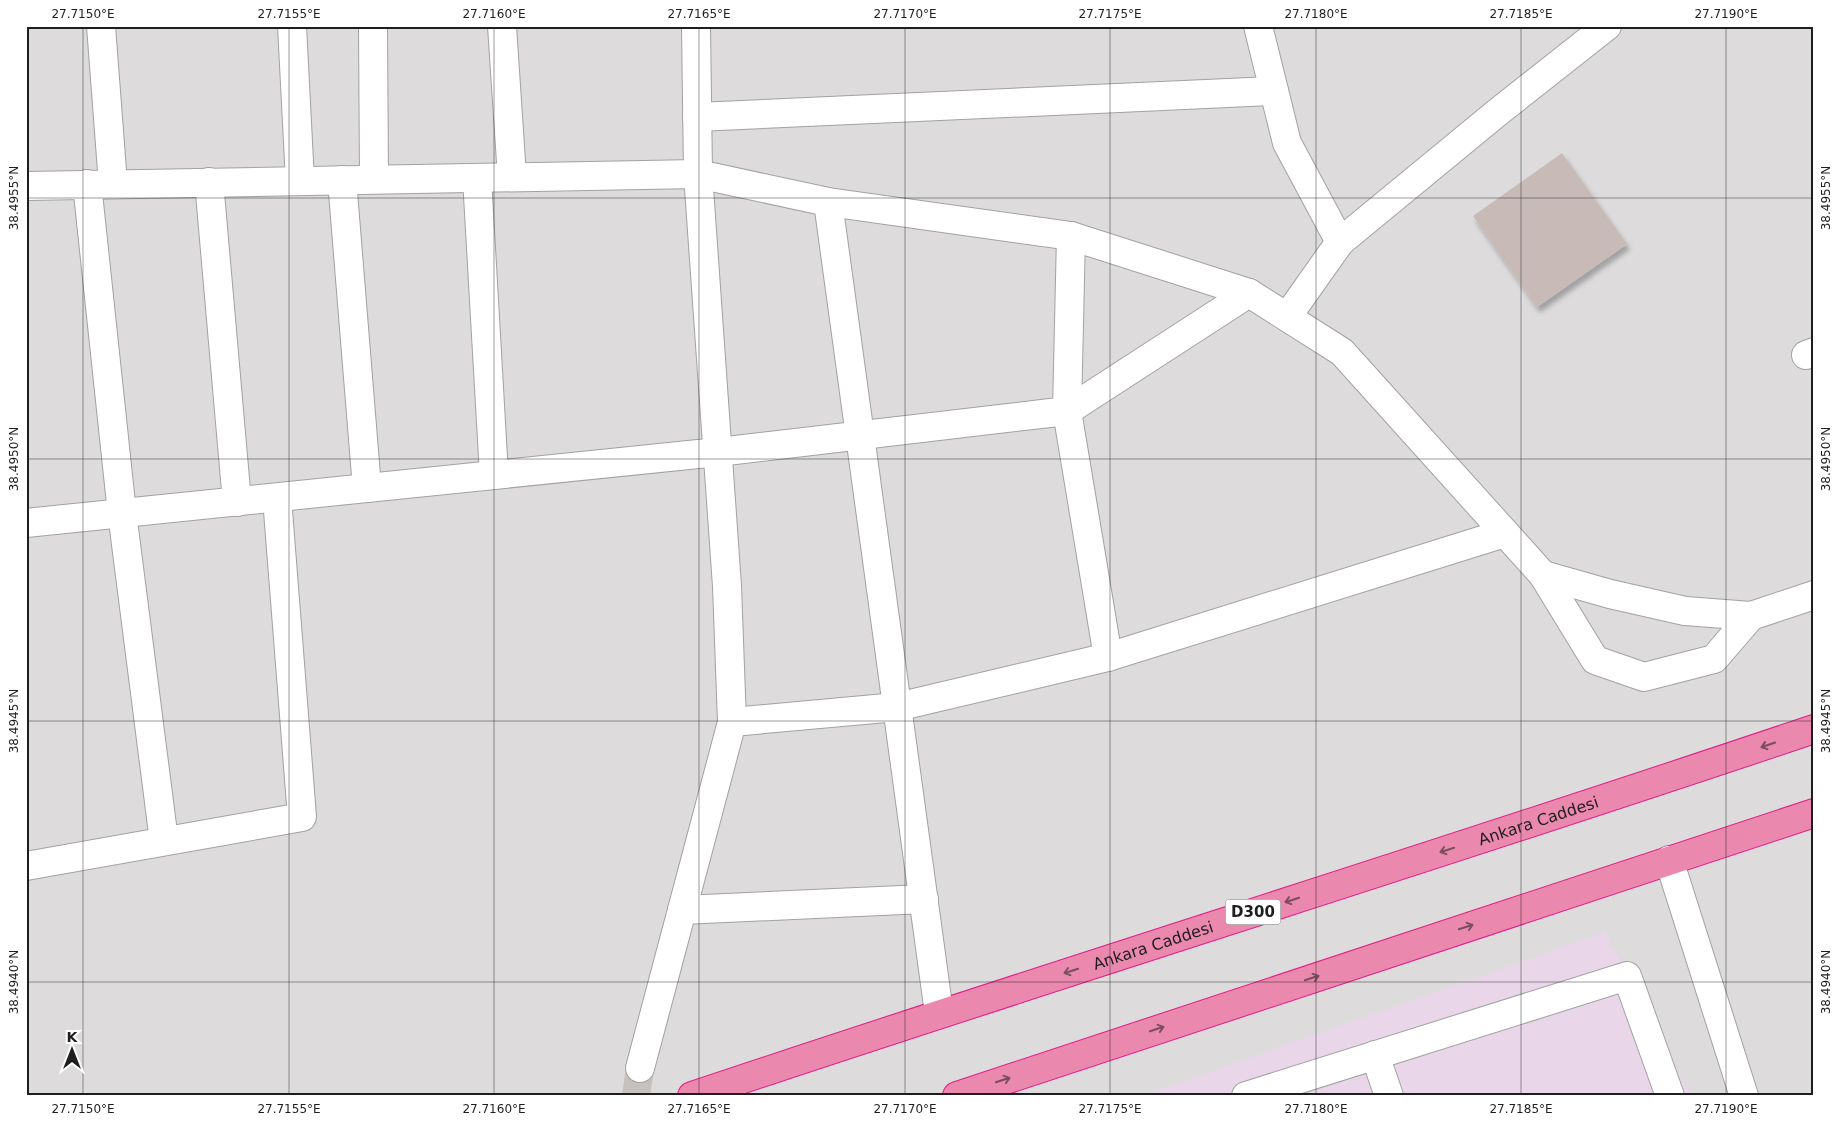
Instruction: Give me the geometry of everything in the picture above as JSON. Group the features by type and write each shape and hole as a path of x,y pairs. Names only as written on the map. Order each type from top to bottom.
{"highway":[{"name":"Ankara Caddesi","path":"692,1096 939,1013 1653,784 1814,729"},
{"path":"957,1096 1814,813"}],"street":[{"path":"101,26 100,184 122,513 164,841"},
{"path":"292,26 300,181"},
{"path":"373,26 374,179"},
{"path":"502,26 512,177"},
{"path":"640,1068 732,722 727,586 698,174 696,26"},
{"path":"1258,26 1287,143 1340,242"},
{"path":"1287,317 1340,242 1498,112 1607,26"},
{"path":"697,117 1274,91"},
{"path":"26,186 698,174 828,202 1071,236 1249,293 1342,352 1543,575 1596,660 1644,677 1714,659 1751,616"},
{"path":"477,178 494,475"},
{"path":"342,180 367,488"},
{"path":"209,182 237,502"},
{"path":"828,202 939,1013"},
{"path":"1071,236 1067,411 1108,656"},
{"path":"26,523 718,452 1067,411 1249,293"},
{"path":"26,866 302,816 277,498"},
{"path":"732,722 897,707 1108,656 1506,533"},
{"path":"1543,575 1610,594 1685,611 1751,616 1814,596"},
{"path":"1669,860 1744,1096"},
{"path":"682,910 924,899"},
{"path":"1246,1096 1627,976 1670,1096"},
{"path":"1375,1055 1389,1096"}],"shaded area":[{"path":"26,26 1814,26 1814,1096 26,1096"},
{"path":"1605,932 1691,1096 1142,1096"}],"building":[{"path":"1562,153 1627,244 1537,307 1473,216"}],"tunnel":[{"path":"636,1096 640,1068"}]}
